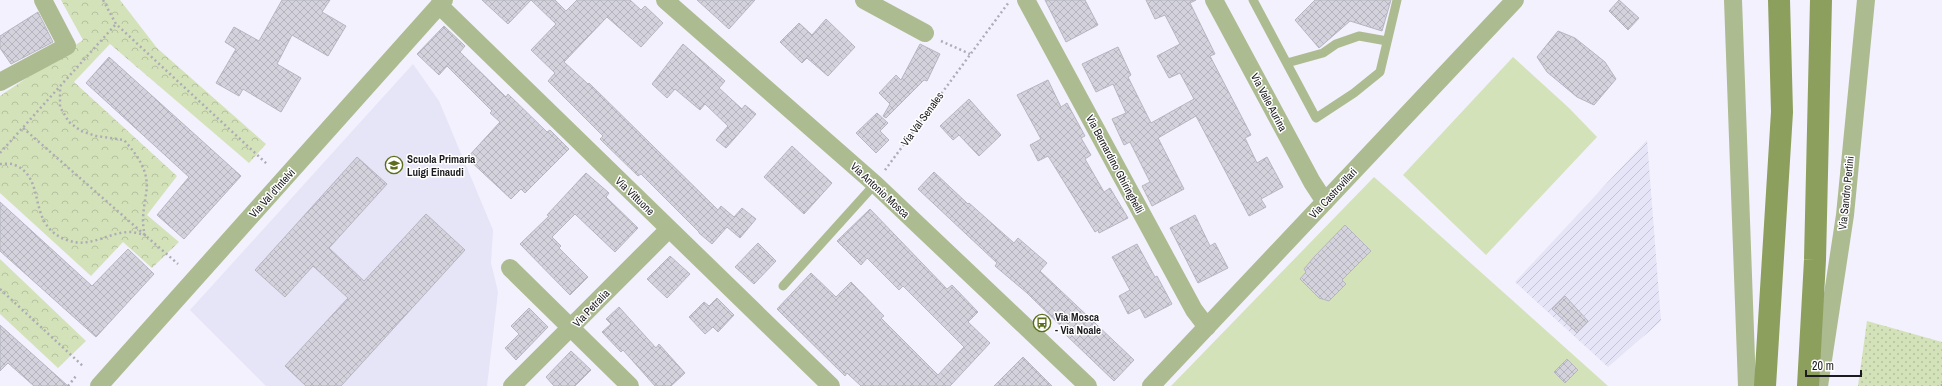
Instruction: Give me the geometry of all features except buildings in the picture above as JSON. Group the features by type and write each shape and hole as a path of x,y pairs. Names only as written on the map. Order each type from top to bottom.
{"main road":[{"path":"1765,386 1782,112 1779,0"},
{"path":"1808,386 1815,260 1821,0"}],"street":[{"path":"0,82 67,46 43,0"},
{"name":"Via Antonio Mosca","path":"665,0 875,184 1088,386"},
{"path":"864,0 925,33"},
{"name":"Via Bernardino Ghiringhelli","path":"1026,0 1194,310 1207,327"},
{"name":"Via Valle Aurina","path":"1214,0 1312,182 1325,202"},
{"name":"Via Castrovillari","path":"1151,386 1515,0"},
{"path":"1733,0 1747,386"},
{"name":"Via Sandro Pertini","path":"1819,386 1844,215 1866,0"},
{"name":"Via Vittuone","path":"442,3 669,229 831,386"},
{"name":"Via Val d'Intelvi","path":"99,386 442,3"},
{"name":"Via Petralia","path":"512,386 571,329 669,229"},
{"path":"510,268 630,386"}],"lane":[{"path":"1253,0 1316,118 1354,93 1380,72 1396,0"},
{"path":"1287,62 1323,53 1336,44 1359,36 1387,41"},
{"path":"783,286 875,184"}],"path":[{"path":"103,0 116,24 267,164"},
{"name":"Via Val Senales","path":"875,184 1010,0"},
{"path":"0,153 116,24"},
{"path":"925,33 970,54"},
{"path":"60,87 60,107 69,122 81,132 124,140 137,156 146,175 146,192 142,225 145,235"},
{"path":"23,128 178,264"},
{"path":"0,164 14,164 28,173 34,185 36,201 42,218 51,231 68,241 86,244 130,232 145,235"},
{"path":"0,289 84,367"},
{"path":"68,386 76,376"}],"shaded area":[{"name":"Scuola Primaria Luigi Einaudi","path":"413,64 439,101 493,230 491,263 498,292 487,386 266,386 190,310"},
{"path":"1647,140 1661,321 1608,367 1515,282"}],"green space":[{"path":"61,0 120,0 157,48 266,144 249,163 110,44 74,82 177,176 147,215 179,242 152,268 123,242 91,276 0,193 0,96 83,40"},
{"path":"1513,57 1569,108 1597,137 1486,255 1403,175"},
{"path":"1374,177 1398,198 1608,386 1171,386"},
{"path":"0,259 86,341 58,368 0,314"},
{"path":"1867,321 1942,342 1942,386 1858,386"}],"place":[{"name":"Scuola Primaria Luigi Einaudi","path":"394,165"},
{"name":"Via Mosca - Via Noale","path":"1042,323"}]}
